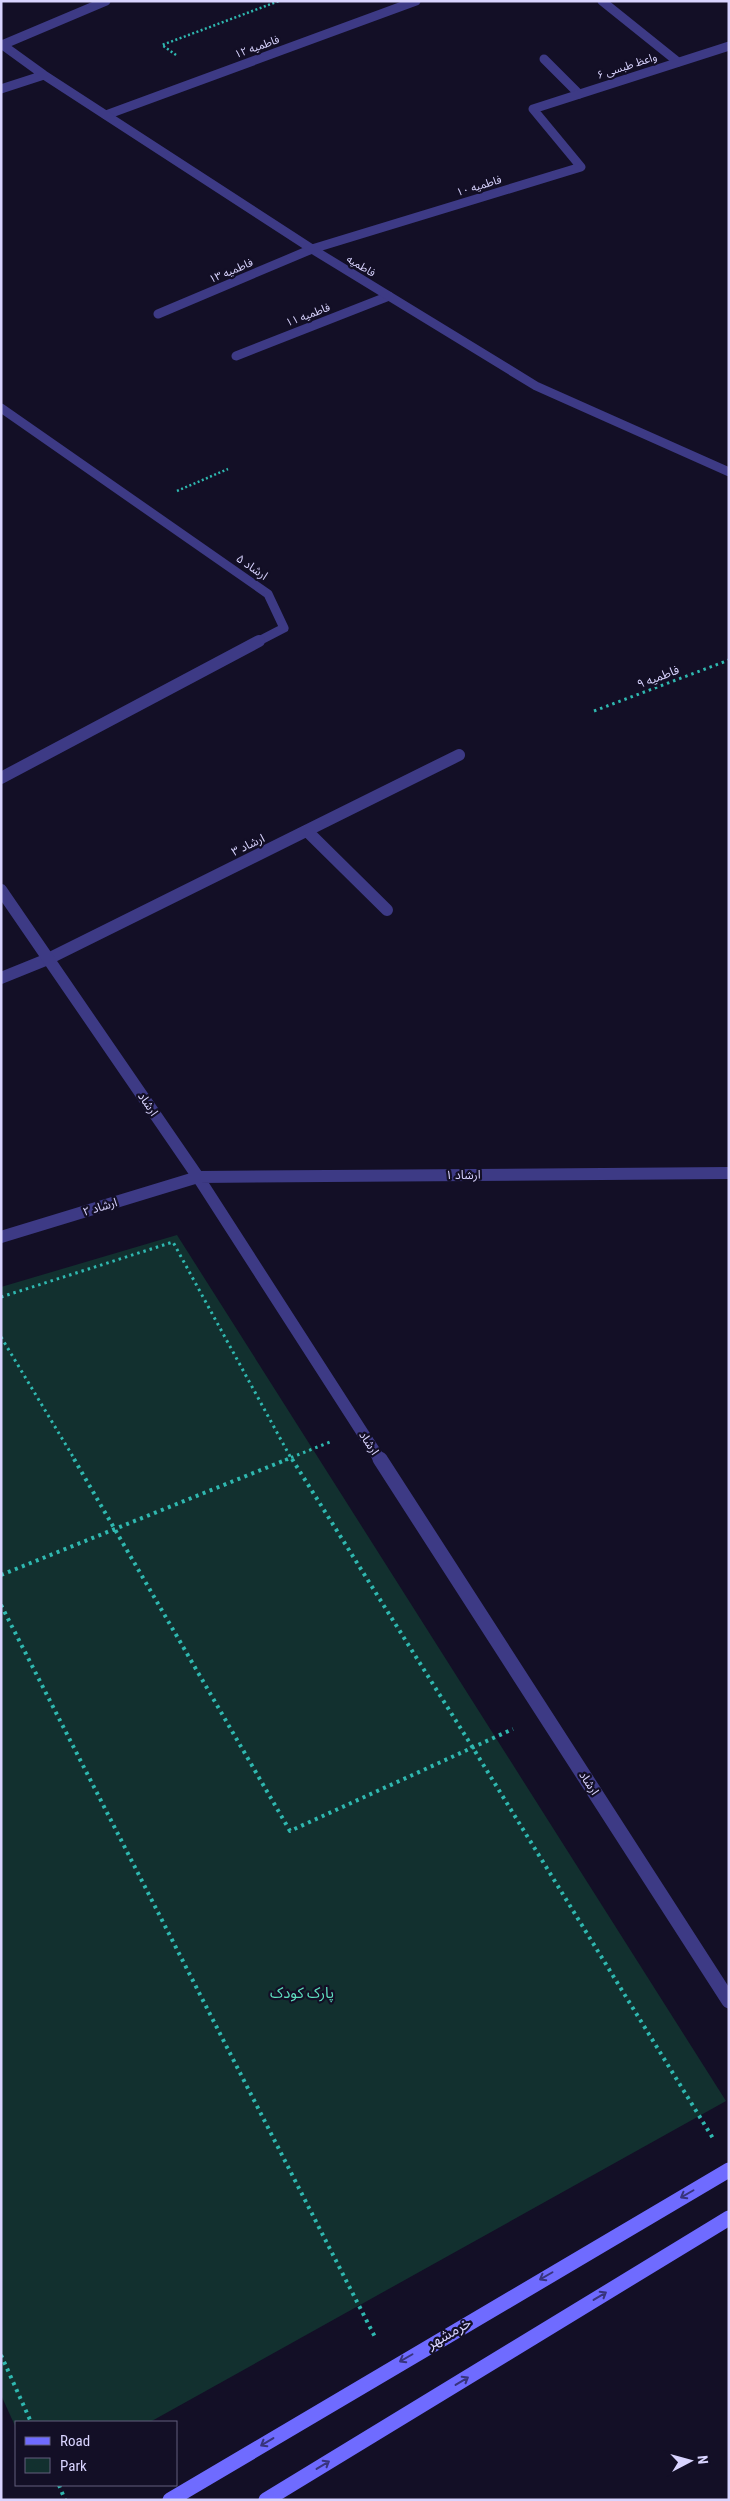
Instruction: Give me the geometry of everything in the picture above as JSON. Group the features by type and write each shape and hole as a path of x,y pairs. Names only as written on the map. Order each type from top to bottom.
{"main road":[{"name":"خرمشهر","path":"170,2500 390,2368 729,2170"},
{"path":"266,2500 729,2218"}],"street":[{"path":"2,45 106,1"},
{"name":"فاطمیه ۱۲","path":"106,115 416,1"},
{"path":"602,1 678,62"},
{"name":"فاطمیه","path":"2,45 44,75 312,249 536,386 729,472"},
{"name":"واعظ طبسی ۶","path":"533,109 729,46"},
{"path":"544,59 579,94"},
{"path":"1,89 44,75"},
{"name":"فاطمیه ۱۰","path":"312,249 581,168 533,109"},
{"name":"فاطمیه ۱۳","path":"158,314 312,249"},
{"name":"فاطمیه ۱۱","path":"236,356 389,296"},
{"name":"ارشاد ۵","path":"1,408 268,594 284,628 1,778"},
{"name":"ارشاد ۳","path":"1,978 48,959 459,755"},
{"path":"307,831 387,910"},
{"name":"ارشاد","path":"1,890 198,1177 729,2001"},
{"name":"ارشاد ۱","path":"198,1177 729,1173"},
{"name":"ارشاد ۲","path":"1,1237 198,1177"}],"path":[{"path":"206,78 162,45 279,1"},
{"path":"142,506 228,469"},
{"name":"فاطمیه ۹","path":"594,711 729,660"},
{"path":"1,1297 173,1242 291,1458 473,1748 718,2148"},
{"path":"1,1337 116,1528 290,1831 546,1715"},
{"path":"1,1574 361,1430"},
{"path":"1,1605 390,2368"},
{"path":"1,2355 31,2421"},
{"path":"59,2486 65,2500"}],"green space":[{"name":"پارک کودک","path":"177,1235 726,2101 152,2421 15,2421 15,2426 1,2395 1,1287"}]}
